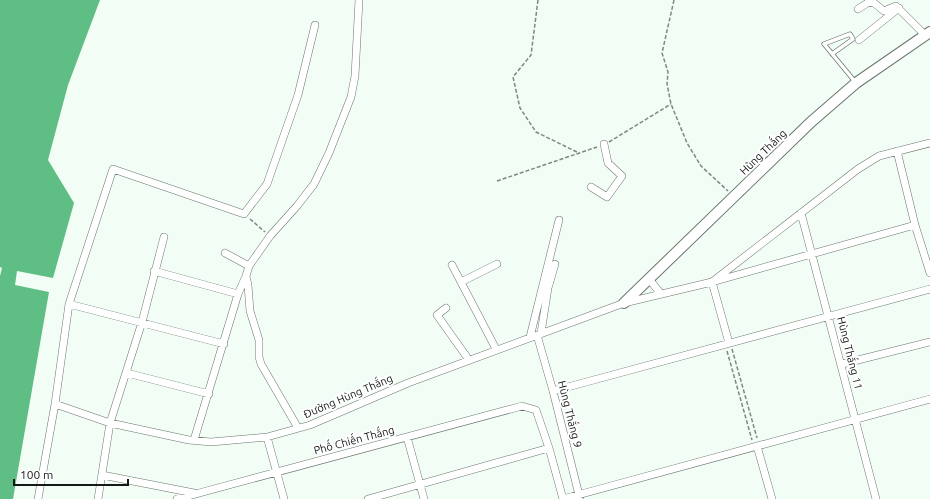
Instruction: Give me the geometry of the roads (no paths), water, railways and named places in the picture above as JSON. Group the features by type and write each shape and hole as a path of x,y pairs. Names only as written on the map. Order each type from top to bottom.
{"street":[{"name":"Đường Hùng Thắng","path":"359,0 355,76 351,97 341,125 314,184 297,206 270,236 249,266 246,276 250,311 259,340 258,357 298,428 408,382 624,303 712,282 915,224"},
{"path":"858,9 869,2 874,3 884,11 894,6 899,8 928,34"},
{"path":"859,40 899,8"},
{"path":"38,499 55,404 69,304 113,169 244,214 267,184 298,95 315,25"},
{"name":"Hùng Thắng","path":"624,303 811,122 856,83 928,34"},
{"path":"729,343 712,282 878,156 930,143"},
{"path":"591,187 607,196 622,176 608,163 604,144"},
{"path":"897,151 915,224 930,273"},
{"name":"Hùng Thắng 11","path":"802,213 876,499"},
{"path":"536,335 558,220"},
{"path":"98,499 110,423 142,322 164,237"},
{"path":"225,253 249,266"},
{"path":"461,282 497,264"},
{"path":"536,335 554,264"},
{"path":"452,265 496,349"},
{"path":"154,271 238,294"},
{"path":"194,440 238,294 246,276"},
{"path":"649,279 661,294"},
{"path":"553,391 930,288"},
{"path":"69,304 224,344"},
{"path":"446,308 437,315 469,360"},
{"name":"Hùng Thắng 9","path":"536,335 553,391 579,497"},
{"path":"842,364 930,342"},
{"path":"127,373 209,394"},
{"path":"368,499 549,448 563,499 579,497 757,446 930,399"},
{"path":"55,404 110,423 211,442 239,441 267,437 298,428"},
{"name":"Phố Chiến Thắng","path":"177,499 522,406 536,410 549,448"},
{"path":"267,437 284,499"},
{"path":"407,437 424,499"},
{"path":"757,446 772,499"},
{"path":"102,475 197,494"}],"lane":[{"path":"832,54 853,39 850,34 824,44 832,54 856,83"}]}
